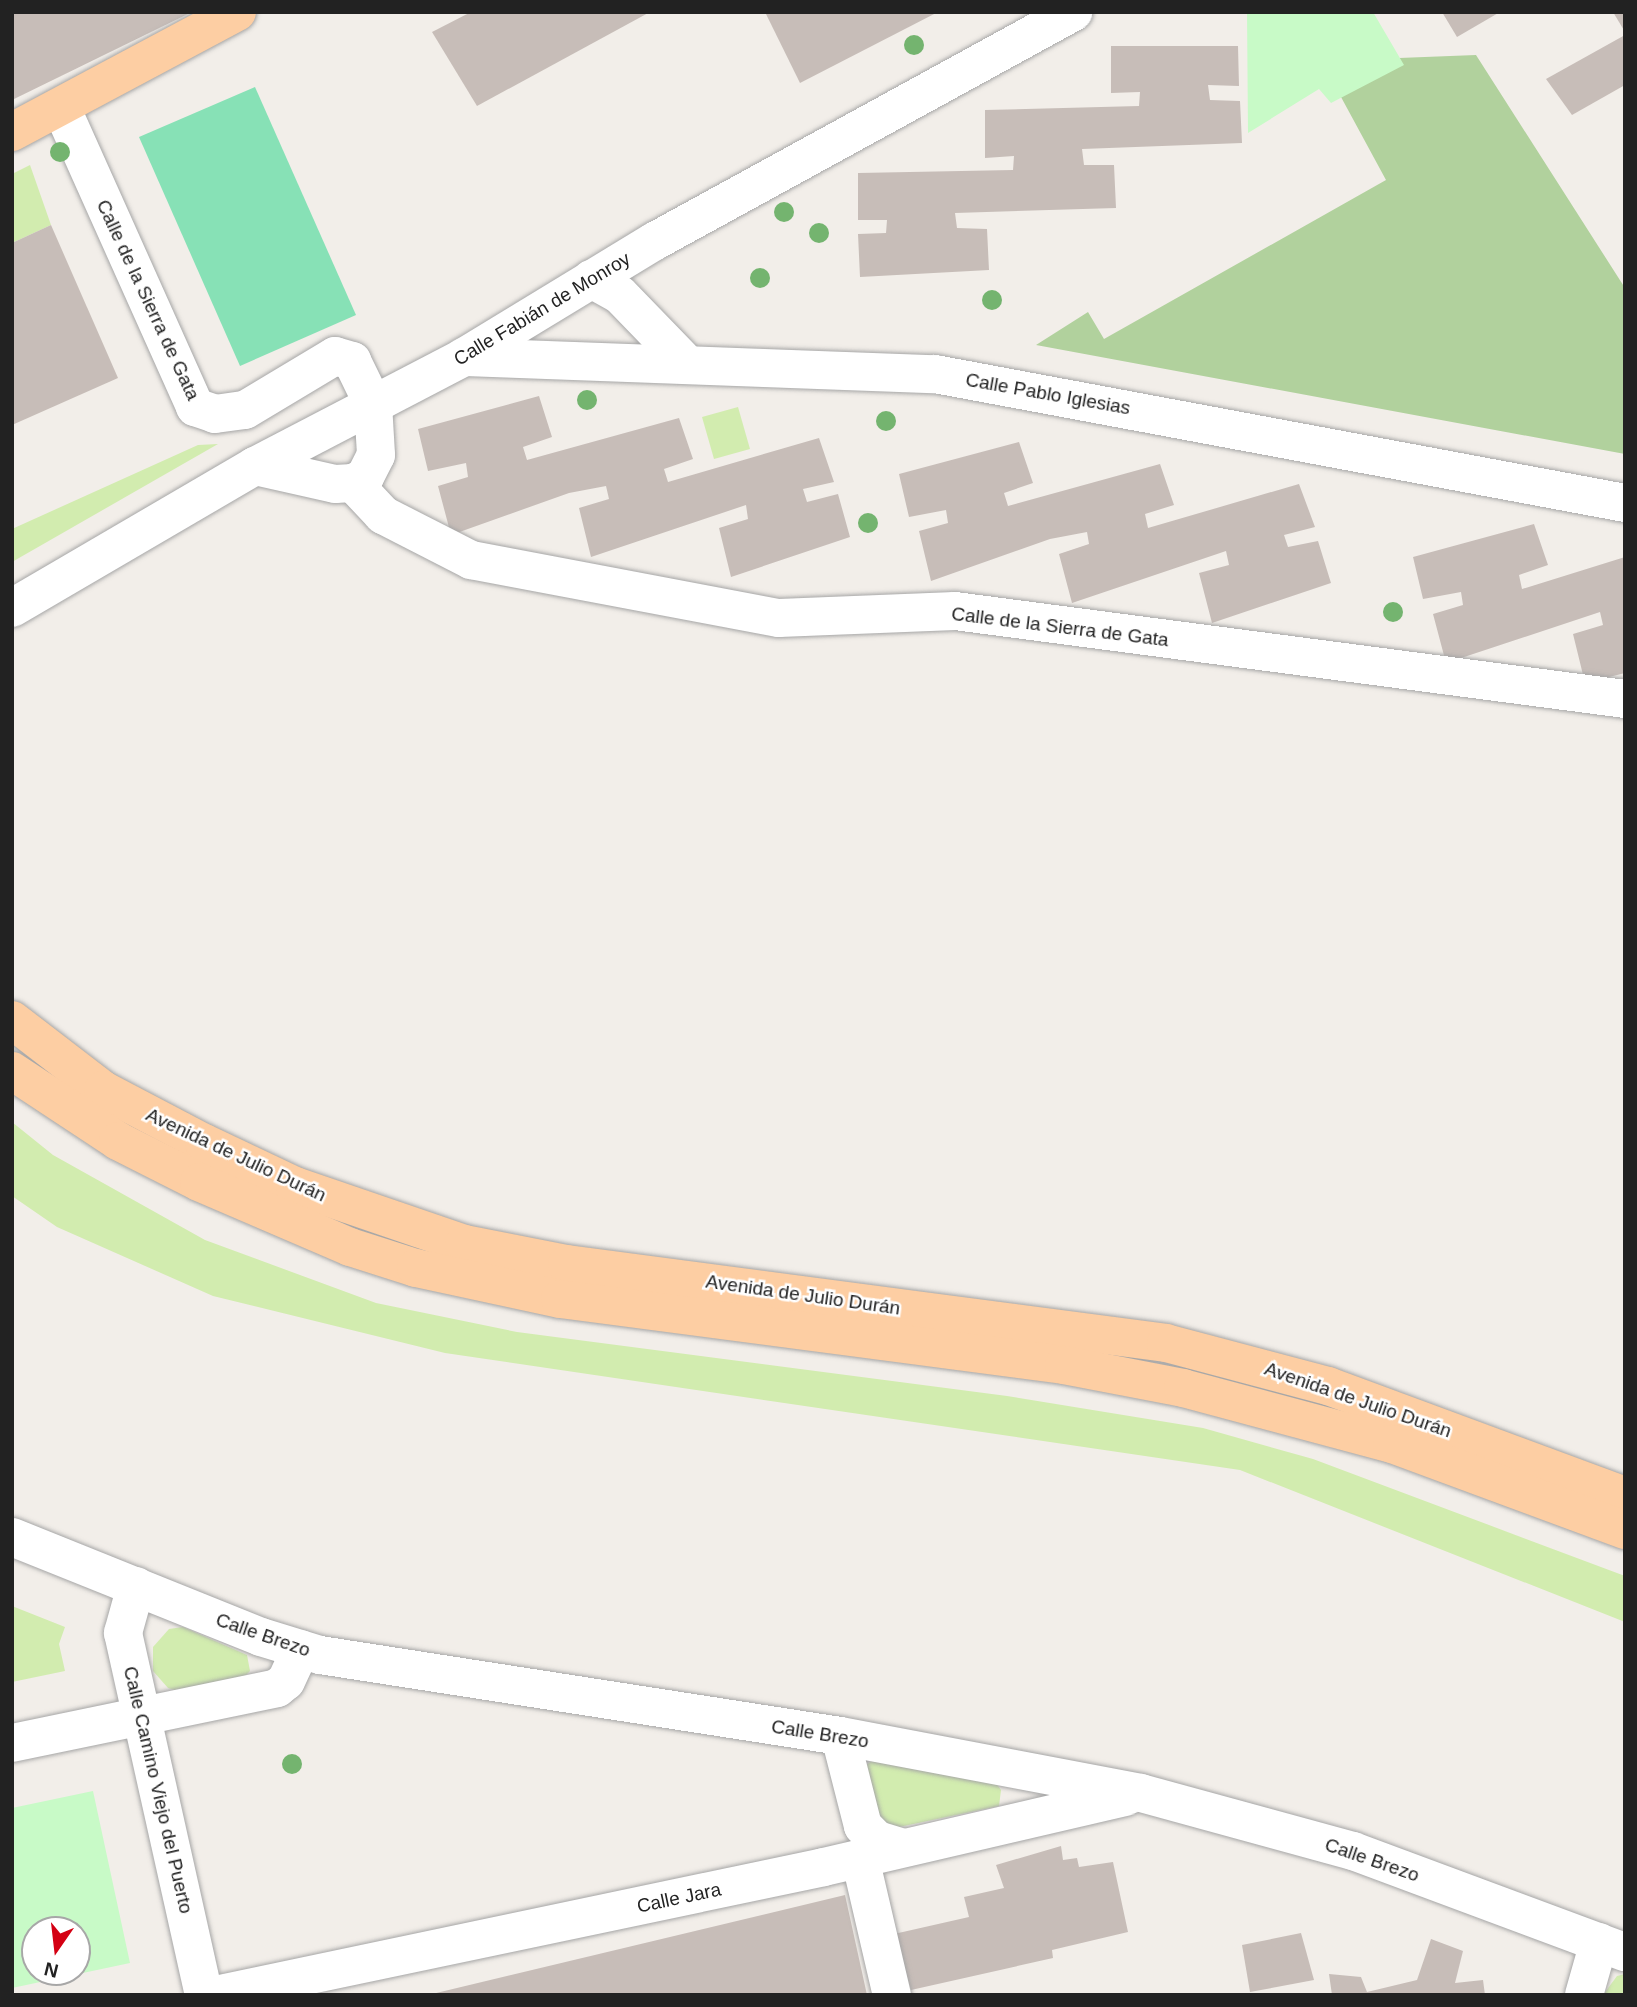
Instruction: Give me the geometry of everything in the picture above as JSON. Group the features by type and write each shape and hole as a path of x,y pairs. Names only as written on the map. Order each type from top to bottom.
{"main road":[{"path":"12,132 237,12"},
{"name":"Avenida de Julio Durán","path":"12,1020 103,1090 204,1143 295,1186 464,1244 581,1266 1166,1343 1328,1386 1625,1496"},
{"name":"Avenida de Julio Durán","path":"12,1071 118,1141 199,1182 350,1247 416,1268 561,1299 1064,1366 1183,1388 1392,1444 1625,1530"}],"street":[{"name":"Calle Fabián de Monroy","path":"12,608 255,466 464,357 655,241 1074,12"},
{"name":"Calle de la Sierra de Gata","path":"61,107 195,407 215,414 245,410 335,356 352,361 373,404"},
{"path":"640,320 655,241"},
{"path":"586,361 562,340 557,321 578,287 620,295 640,320 686,363"},
{"name":"Calle Pablo Iglesias","path":"464,357 935,374 1625,503"},
{"path":"255,466 335,484 353,483 365,477 376,455 373,404"},
{"name":"Calle de la Sierra de Gata","path":"353,483 383,515 471,560 779,618 955,611 1625,699"},
{"name":"Calle Brezo","path":"12,1537 301,1649 385,1666 840,1736 1141,1793 1353,1851 1612,1947"},
{"name":"Calle Camino Viejo del Puerto","path":"136,1587 123,1633 204,1995"},
{"path":"277,1688 286,1681 301,1649"},
{"path":"12,1743 385,1666"},
{"path":"840,1736 863,1826 877,1840 900,1847"},
{"path":"1001,1766 1020,1791 1020,1802 1002,1824"},
{"name":"Calle Jara","path":"215,1995 842,1863 900,1847 1141,1793"},
{"path":"857,1811 842,1863 892,1995"},
{"path":"1584,1995 1612,1947"}],"green space":[{"path":"1247,12 1373,12 1404,65 1331,103 1319,89 1248,133"},
{"path":"1476,55 1625,288 1625,454 1036,345 1088,312 1104,339 1386,180 1341,97 1399,58"},
{"path":"255,87 356,315 240,366 139,137"},
{"path":"30,165 51,225 12,243 12,174"},
{"path":"738,407 750,449 714,459 702,417"},
{"path":"218,444 12,562 12,529 198,445"},
{"path":"12,1122 53,1155 205,1240 376,1303 517,1332 1007,1396 1203,1428 1313,1459 1625,1576 1625,1622 1240,1470 445,1353 213,1296 57,1227 12,1196"},
{"path":"12,1606 65,1627 59,1644 65,1671 12,1682"},
{"path":"183,1627 247,1655 250,1671 245,1676 178,1691 168,1688 153,1671 153,1647 169,1629"},
{"path":"874,1759 996,1783 1001,1790 999,1806 885,1830 860,1770"},
{"path":"93,1791 130,1963 91,1971 91,1916 21,1916 21,1986 12,1988 12,1808"},
{"path":"1625,1974 1625,1995 1603,1995 1617,1976"}],"building":[{"path":"12,12 192,12 12,100"},
{"path":"471,12 650,12 477,106 432,32"},
{"path":"765,12 938,12 800,83"},
{"path":"1442,12 1500,12 1457,37"},
{"path":"1613,12 1625,12 1625,32"},
{"path":"1625,35 1625,85 1572,115 1546,79"},
{"path":"1111,46 1238,46 1239,86 1208,85 1210,100 1240,101 1242,143 1082,149 1084,165 1114,165 1116,208 955,213 957,228 987,229 989,270 860,277 858,234 886,233 887,220 858,220 858,173 1013,170 1014,156 985,158 985,110 1139,106 1140,92 1111,93"},
{"path":"51,225 118,378 12,425 12,243"},
{"path":"539,396 552,437 523,447 527,460 679,418 693,459 664,469 668,482 819,438 834,482 803,489 807,502 838,494 850,537 731,577 719,528 748,519 746,505 591,557 579,508 609,499 606,486 569,493 451,535 438,486 468,477 466,463 428,471 418,429"},
{"path":"1019,442 1033,483 1004,493 1008,506 1160,464 1174,505 1145,514 1148,528 1299,484 1315,527 1284,535 1288,547 1318,541 1331,583 1212,623 1199,573 1229,565 1226,551 1072,603 1059,554 1089,544 1087,532 1050,539 931,581 919,531 948,523 946,510 909,517 899,474"},
{"path":"1534,524 1548,565 1519,575 1522,589 1625,557 1625,673 1585,683 1573,634 1603,625 1600,612 1446,663 1433,614 1463,605 1461,592 1423,599 1413,557"},
{"path":"1061,1846 1063,1860 1077,1858 1079,1867 1113,1862 1128,1932 1052,1950 1053,1958 911,1990 894,1934 969,1917 964,1897 1004,1888 996,1865"},
{"path":"845,1895 867,1995 432,1995 432,1994"},
{"path":"1301,1933 1314,1980 1250,1992 1242,1945"},
{"path":"1431,1939 1463,1951 1455,1983 1483,1980 1485,1995 1332,1995 1329,1974 1361,1977 1367,1992 1417,1980"}]}
